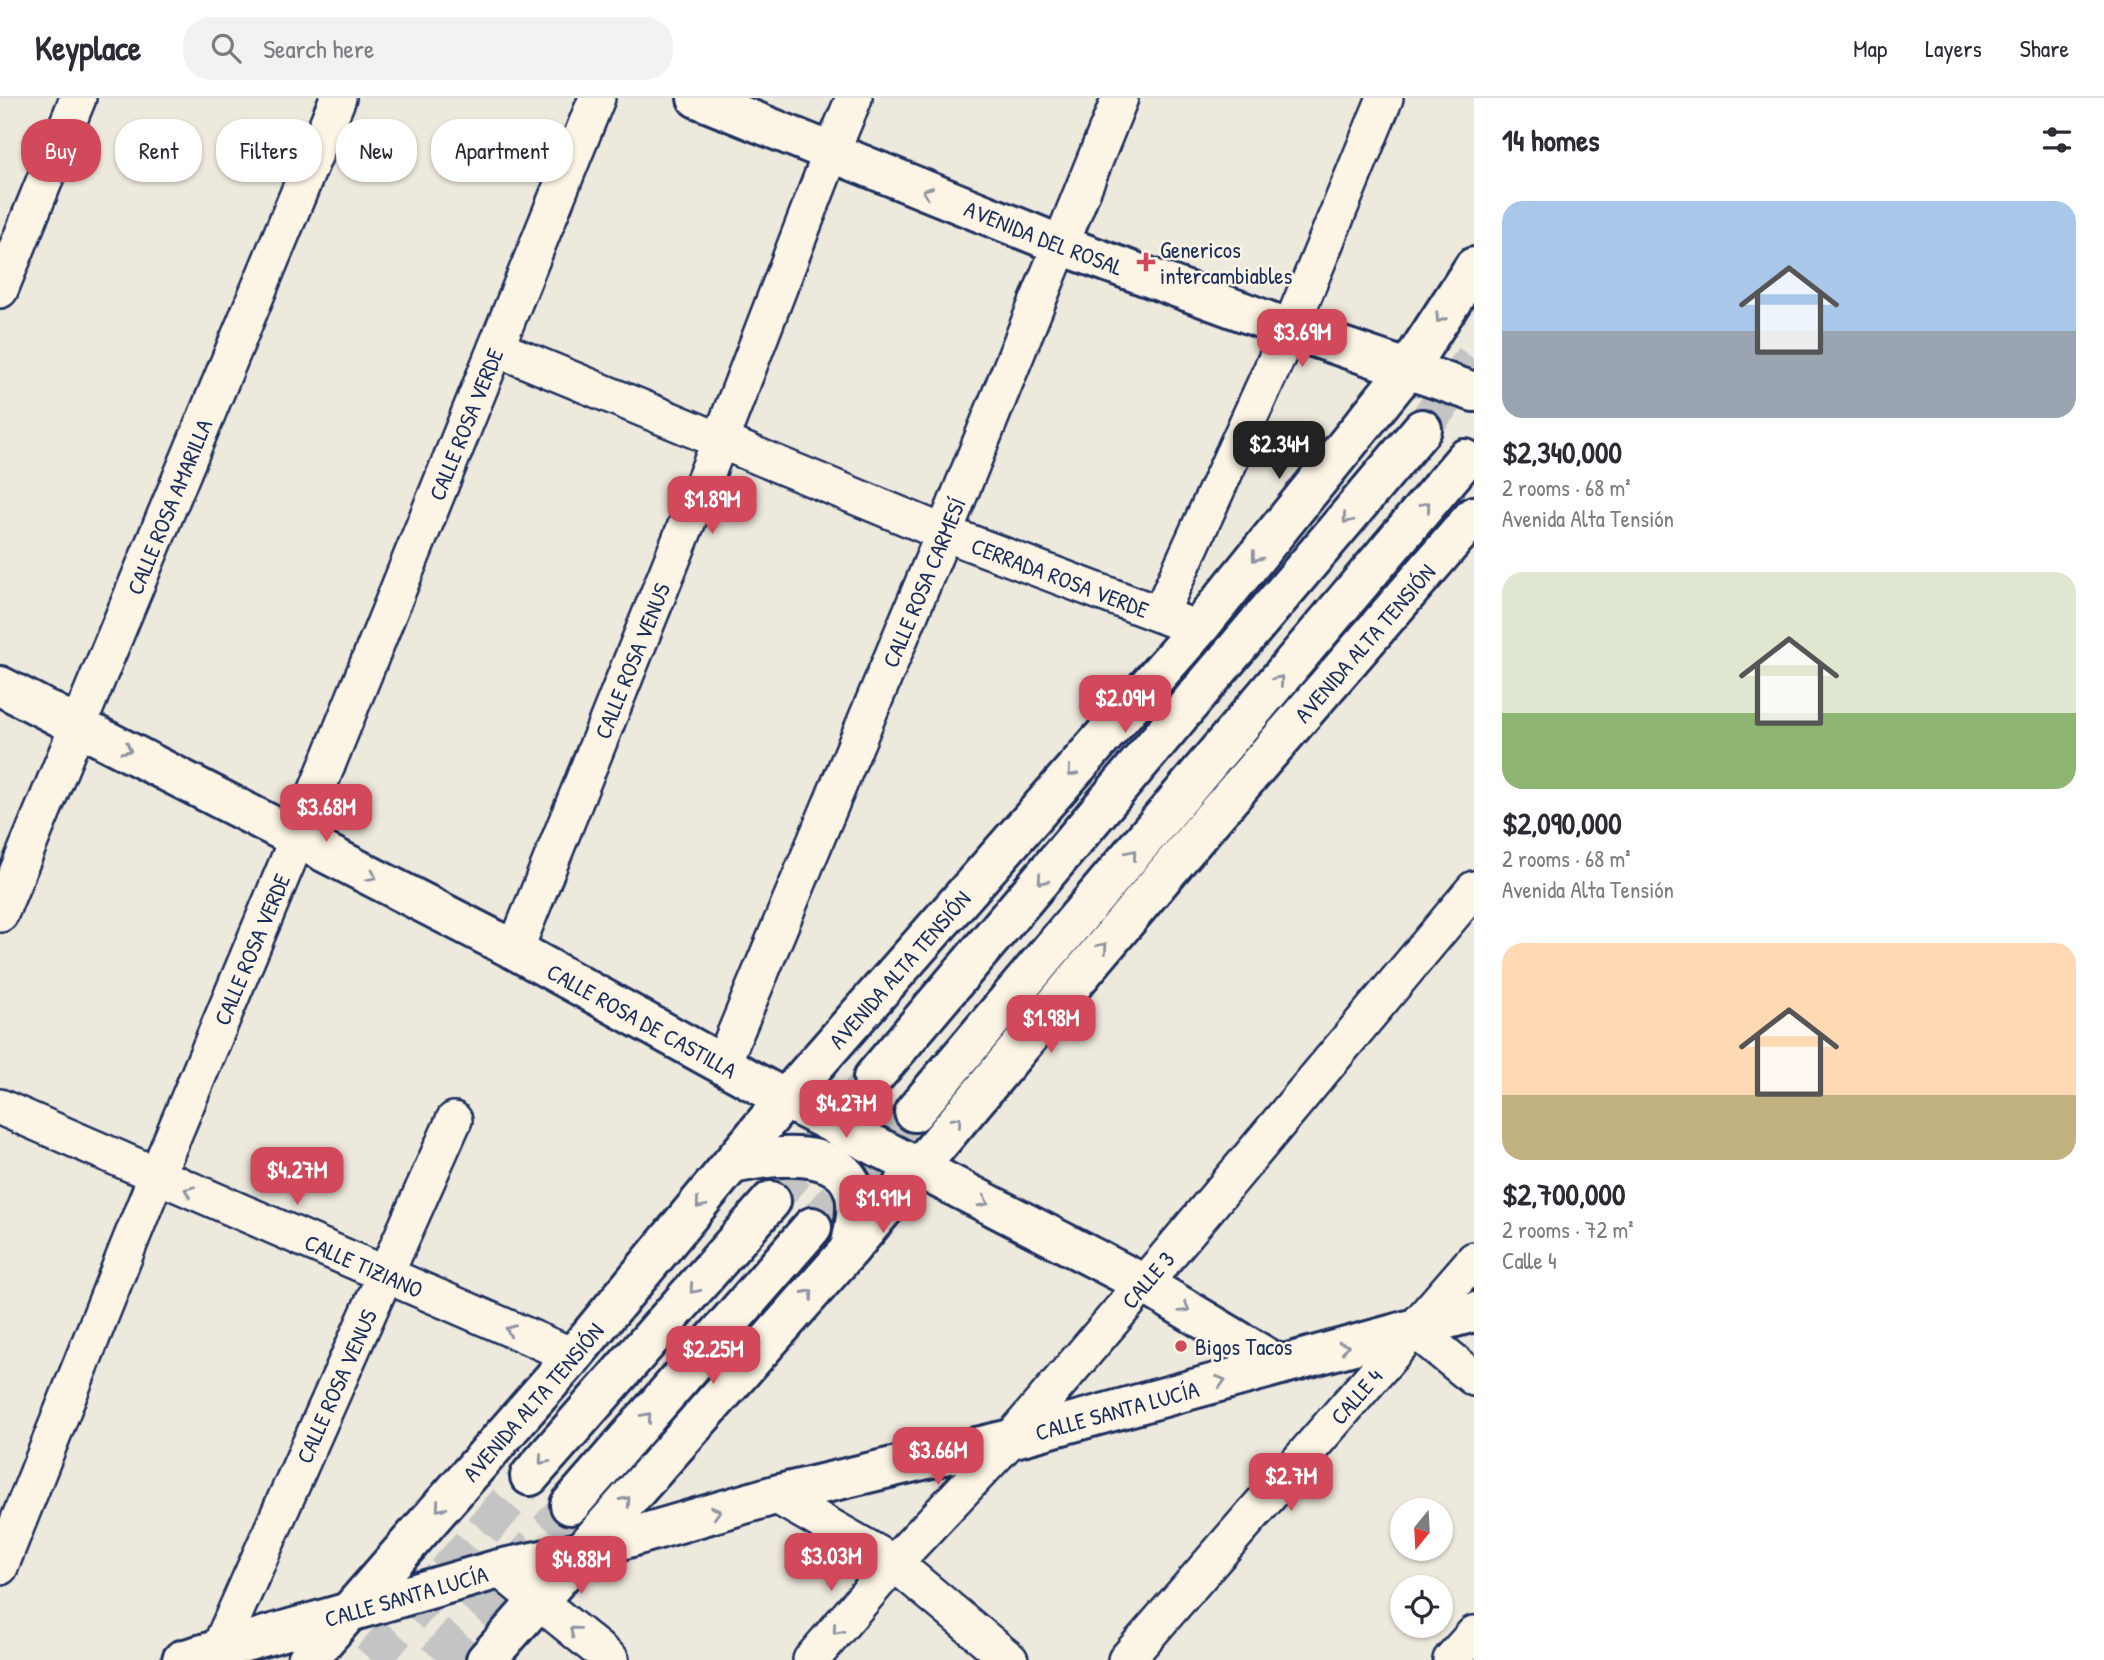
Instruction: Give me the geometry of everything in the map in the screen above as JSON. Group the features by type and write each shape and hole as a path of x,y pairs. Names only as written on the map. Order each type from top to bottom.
{"street":[{"path":"0,290 78,98"},
{"name":"CALLE ROSA AMARILLA","path":"0,914 338,98"},
{"name":"CALLE ROSA VERDE","path":"0,1567 156,1177 298,838 597,98"},
{"name":"AVENIDA DEL ROSAL","path":"697,98 1061,245 1290,329 1474,392"},
{"name":"CALLE ROSA VENUS","path":"514,950 720,442 854,98"},
{"name":"CALLE ROSA CARMESÍ","path":"722,1065 944,533 1119,98"},
{"path":"1160,614 1290,329 1385,98"},
{"name":"AVENIDA ALTA TENSIÓN","path":"307,1660 573,1356 785,1100 1198,629 1407,370 1474,267"},
{"name":"CERRADA ROSA VERDE","path":"496,348 944,533 1198,629"},
{"path":"873,1078 1422,429"},
{"name":"AVENIDA ALTA TENSIÓN","path":"914,1112 1465,460"},
{"name":"AVENIDA ALTA TENSIÓN","path":"486,1660 850,1249 1210,821 1474,516"},
{"name":"CALLE ROSA DE CASTILLA","path":"0,686 514,950 785,1100 1144,1284 1279,1365"},
{"name":"CALLE 3","path":"811,1660 894,1563 1011,1439 1474,889"},
{"name":"CALLE TIZIANO","path":"0,1107 573,1356"},
{"name":"CALLE ROSA VENUS","path":"200,1655 383,1275 454,1120"},
{"path":"733,1164 766,1157 791,1156 827,1163 842,1172 851,1182 856,1196 857,1210 850,1249"},
{"name":"AVENIDA ALTA TENSIÓN","path":"530,1475 771,1201"},
{"path":"570,1506 812,1227"},
{"name":"CALLE 4","path":"1126,1660 1474,1260"},
{"name":"CALLE SANTA LUCÍA","path":"200,1655 499,1570 580,1552 775,1495 1011,1439 1474,1312"},
{"path":"1414,1329 1474,1378"},
{"path":"775,1495 894,1563 1010,1660"},
{"path":"499,1570 607,1659"},
{"path":"1451,1660 1474,1634"}],"tunnel":[{"path":"1422,429 1474,359"},
{"path":"771,1201 873,1078"},
{"path":"812,1227 914,1112"},
{"path":"371,1660 530,1476"},
{"path":"437,1660 570,1505"}],"place":[{"name":"Genericos intercambiables","path":"1146,262"},
{"name":"Bigos Tacos","path":"1181,1346"}]}
